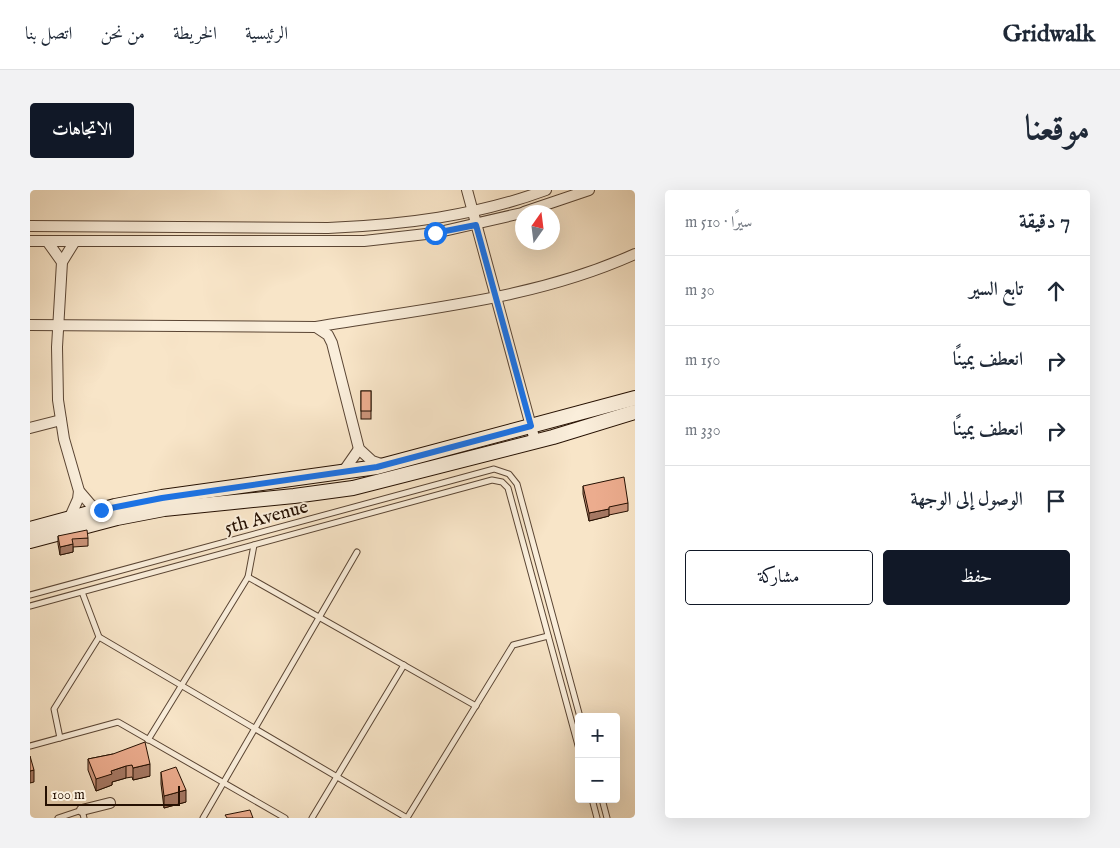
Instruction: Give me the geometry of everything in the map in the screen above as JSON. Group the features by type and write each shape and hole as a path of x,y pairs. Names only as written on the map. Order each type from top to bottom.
{"main road":[{"path":"30,529 101,510 162,498 343,473 386,465 635,398"},
{"path":"30,541 100,522 164,509 353,488 535,441 635,412"}],"street":[{"path":"467,190 535,441"},
{"path":"30,226 364,226 432,219 546,190"},
{"path":"546,205 589,190"},
{"path":"30,241 364,241 427,234 476,225 515,215"},
{"path":"47,241 62,262"},
{"path":"70,518 78,499 79,490 61,420 58,400 58,325 62,262 75,241"},
{"path":"30,324 316,327 497,298 597,271 635,254"},
{"path":"316,327 328,335 332,343 359,448 372,461 386,465"},
{"path":"30,428 61,420"},
{"path":"343,473 351,464 359,448"},
{"path":"79,490 91,504 101,510"},
{"path":"83,814 110,802"}],"lane":[{"name":"5th Avenue","path":"30,595 494,469 509,474 517,484 579,713"},
{"name":"5th Avenue","path":"30,606 492,480 502,482 508,488 548,636"},
{"path":"148,740 248,576 254,545"},
{"path":"203,818 357,552"},
{"path":"248,576 476,706"},
{"path":"82,592 98,637 407,818 513,646 548,636 575,734"},
{"path":"60,738 54,709 98,637"},
{"path":"312,818 404,665"},
{"path":"30,746 118,722 285,818"},
{"path":"593,803 597,818"},
{"path":"603,803 607,818"},
{"path":"58,818 83,814"}],"building":[{"path":"361,391 371,391 371,411 361,411"},
{"path":"624,477 628,503 589,513 583,486"},
{"path":"87,530 88,538 72,539 73,544 60,547 58,536"},
{"path":"145,742 150,764 133,768 132,765 126,766 111,771 112,774 96,779 88,759 113,754"},
{"path":"30,756 34,770 30,771"},
{"path":"176,767 186,790 164,796 161,772"},
{"path":"250,810 253,818 227,818 225,815"}],"route":[{"path":"101,510 162,498 377,467 531,426 476,225 435,233"}]}
